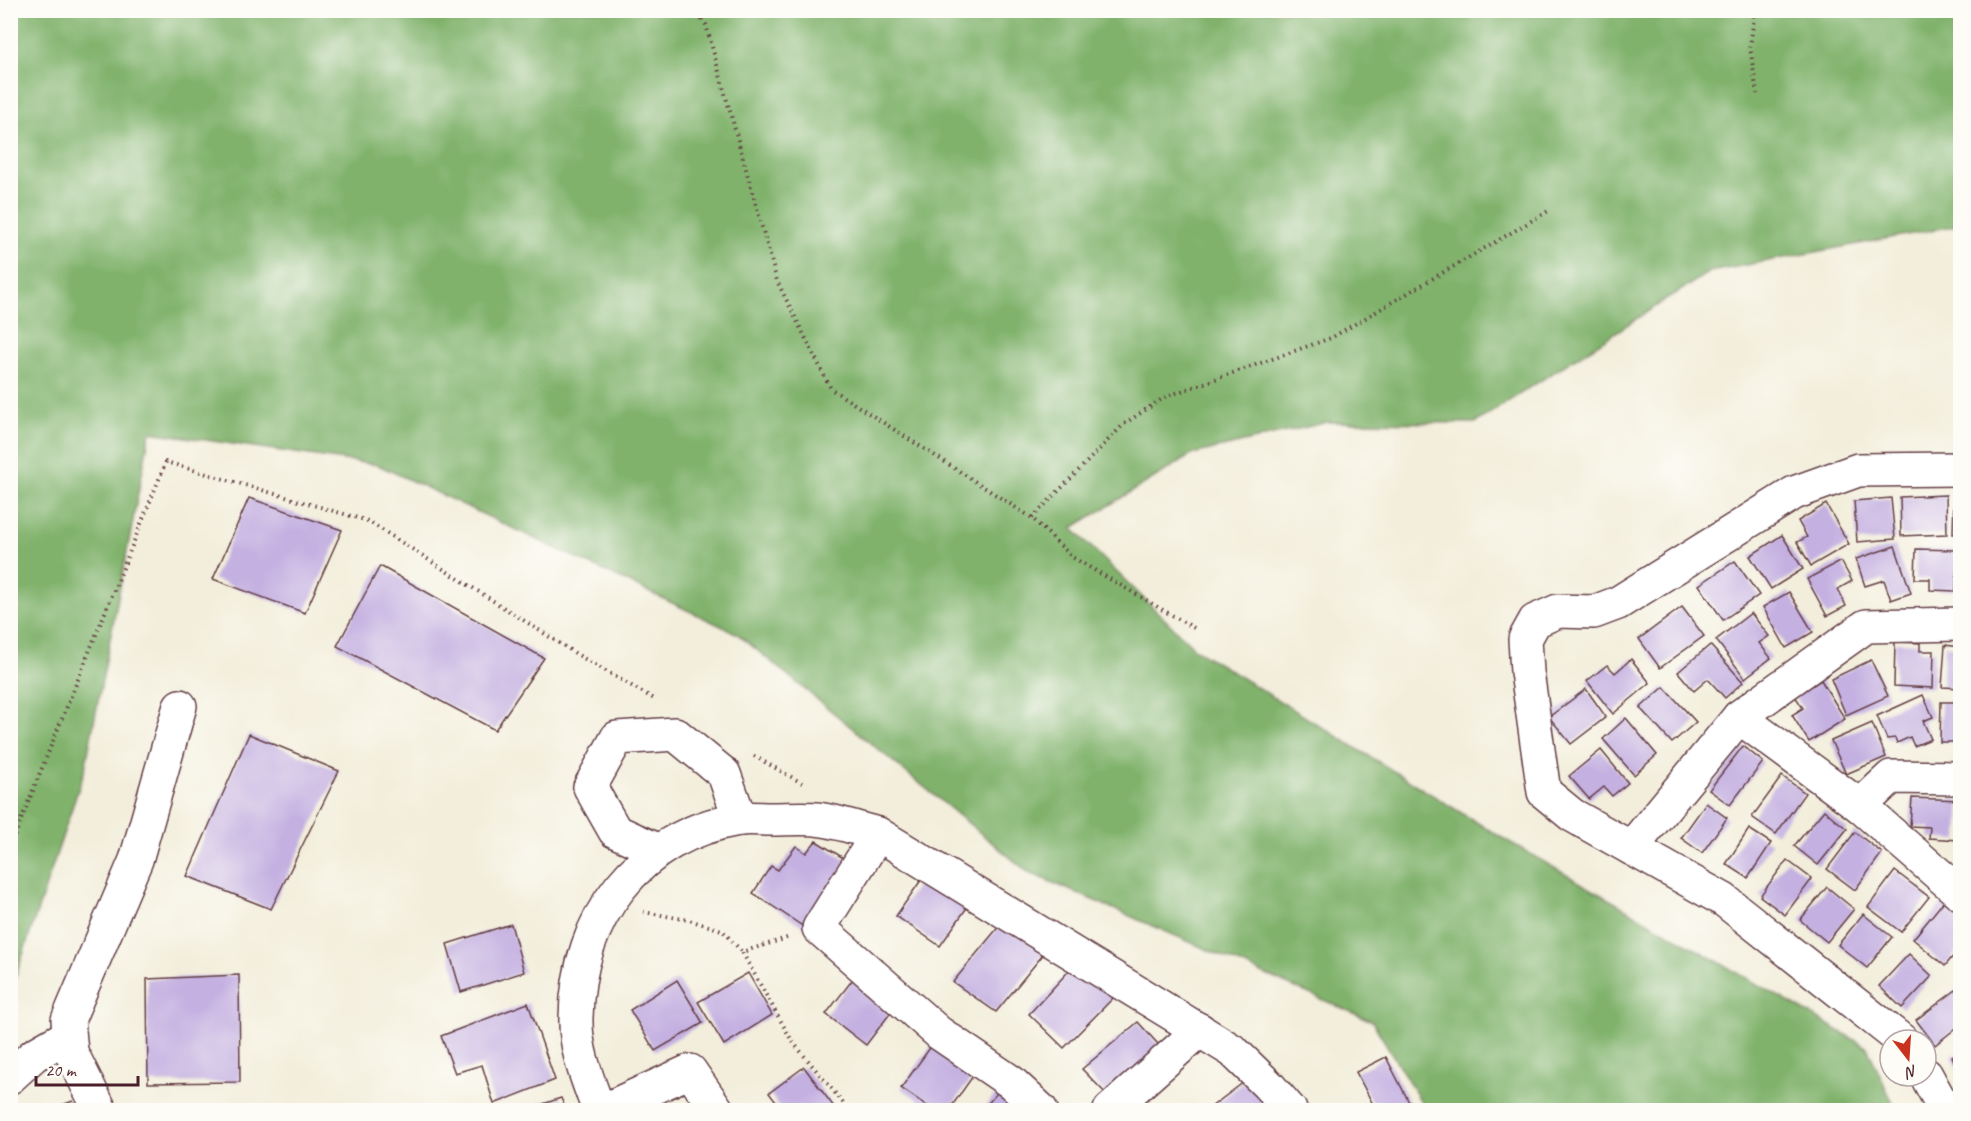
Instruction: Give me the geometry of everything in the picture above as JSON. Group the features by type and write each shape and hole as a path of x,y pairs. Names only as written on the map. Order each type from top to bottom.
{"street":[{"path":"1885,1028 1724,900 1572,815 1544,792 1527,672 1525,639 1535,621 1558,611 1594,612 1618,603 1794,493 1857,471 1960,469"},
{"path":"1631,848 1739,717 1866,626 1960,624"},
{"path":"100,1110 71,1052 68,1020 136,860 180,706"},
{"path":"1739,717 1860,806 1960,893"},
{"path":"657,850 615,831 590,787 617,738 675,734 724,774 740,819"},
{"path":"1860,806 1891,777 1960,778"},
{"path":"598,1110 583,1066 576,1020 579,973 593,928 620,888 657,850 697,831 740,819 817,819 878,834 1200,1030 1233,1051 1290,1110"},
{"path":"878,834 819,928 939,1033 1011,1082 1041,1110"},
{"path":"1110,1110 1200,1030"},
{"path":"10,1077 33,1055 69,1035"},
{"path":"604,1110 690,1071 717,1110"},
{"path":"1933,1088 1945,1110"}],"path":[{"path":"694,10 706,25 777,281 831,389 1032,518 1072,557 1194,628"},
{"path":"1755,10 1750,47 1757,94"},
{"path":"1032,518 1124,424 1165,397 1331,338 1550,210"},
{"path":"608,906 689,920 722,930 742,951 792,1041 821,1080 849,1110"},
{"path":"742,951 819,928"}],"green space":[{"path":"11,10 1960,11 1960,225 1709,272 1475,423 1328,422 1193,454 1072,528 1195,649 1499,836 1867,1047 1878,1071 1878,1088 1886,1088 1896,1110 1426,1110 1372,1021 1028,872 736,633 378,465 150,432 85,769 11,990"}],"building":[{"path":"1946,495 1947,534 1901,536 1900,497"},
{"path":"1954,496 1960,496 1960,534 1953,534"},
{"path":"249,498 342,530 305,613 213,579"},
{"path":"1891,498 1895,539 1857,542 1854,501"},
{"path":"1826,504 1849,544 1811,566 1797,542 1807,537 1798,521"},
{"path":"1782,535 1803,569 1771,589 1750,556"},
{"path":"1895,546 1911,593 1891,600 1884,580 1865,586 1856,559"},
{"path":"1916,549 1957,550 1956,591 1930,590 1930,579 1915,579"},
{"path":"1735,561 1759,595 1723,620 1699,585"},
{"path":"1841,561 1852,581 1838,589 1846,606 1827,616 1807,579"},
{"path":"380,566 544,658 495,730 337,646"},
{"path":"1789,592 1813,632 1786,648 1763,607"},
{"path":"1682,607 1704,636 1660,668 1639,639"},
{"path":"1751,613 1769,636 1759,643 1771,658 1745,678 1716,640"},
{"path":"1895,642 1920,643 1920,651 1934,651 1933,688 1894,686"},
{"path":"1710,645 1743,682 1725,698 1708,679 1694,691 1678,672"},
{"path":"1945,645 1960,647 1960,688 1942,687"},
{"path":"1631,659 1650,683 1613,714 1587,681 1607,665 1615,673"},
{"path":"1871,660 1888,696 1846,715 1831,679"},
{"path":"1821,680 1845,719 1809,742 1792,715 1803,708 1795,696"},
{"path":"1664,687 1696,722 1672,743 1640,708"},
{"path":"1586,689 1606,717 1571,744 1549,717"},
{"path":"1923,695 1933,717 1923,721 1931,739 1914,746 1910,737 1897,743 1895,738 1887,739 1877,716"},
{"path":"1941,702 1960,702 1960,742 1940,742"},
{"path":"1626,718 1657,755 1634,775 1603,739"},
{"path":"1872,723 1886,757 1846,774 1831,741"},
{"path":"249,734 339,771 271,909 187,876"},
{"path":"1743,746 1763,762 1730,805 1709,790"},
{"path":"1601,750 1628,783 1612,796 1604,787 1589,799 1569,776"},
{"path":"1782,776 1805,793 1776,834 1752,817"},
{"path":"1912,798 1960,800 1958,840 1929,838 1930,827 1910,826"},
{"path":"1706,803 1727,818 1702,853 1681,838"},
{"path":"1824,810 1847,829 1818,865 1794,846"},
{"path":"1749,829 1771,843 1748,878 1726,864"},
{"path":"1855,832 1882,853 1855,890 1827,869"},
{"path":"816,841 850,862 804,927 753,893 771,866 778,870 796,846 806,853"},
{"path":"1787,860 1812,879 1785,915 1760,896"},
{"path":"928,870 973,899 940,946 896,916"},
{"path":"1895,871 1929,897 1901,932 1868,907"},
{"path":"1827,887 1854,909 1827,942 1800,920"},
{"path":"1944,901 1960,914 1960,948 1945,966 1913,939"},
{"path":"1863,914 1892,937 1867,968 1838,945"},
{"path":"1005,919 1046,951 996,1012 953,982"},
{"path":"511,924 524,972 461,992 447,944"},
{"path":"1909,954 1932,976 1902,1008 1879,986"},
{"path":"1077,962 1114,997 1064,1048 1029,1014"},
{"path":"860,970 898,1003 866,1045 826,1014"},
{"path":"748,973 772,1015 724,1045 698,1002"},
{"path":"239,975 240,1082 148,1083 147,979"},
{"path":"677,980 703,1023 655,1051 630,1010"},
{"path":"1956,990 1960,996 1960,1025 1938,1043 1938,1028 1922,1028 1916,1020"},
{"path":"528,1003 555,1080 494,1104 482,1065 455,1073 441,1036"},
{"path":"1138,1022 1167,1054 1113,1101 1082,1069"},
{"path":"937,1038 978,1069 949,1110 933,1110 901,1088"},
{"path":"1960,1052 1960,1076 1952,1056"},
{"path":"1386,1057 1413,1110 1376,1110 1356,1072"},
{"path":"804,1067 834,1107 828,1110 782,1110 769,1093"},
{"path":"1252,1076 1277,1110 1207,1110"},
{"path":"998,1092 1018,1110 982,1110"},
{"path":"561,1098 566,1110 525,1110"},
{"path":"73,1101 77,1110 48,1110"}]}
